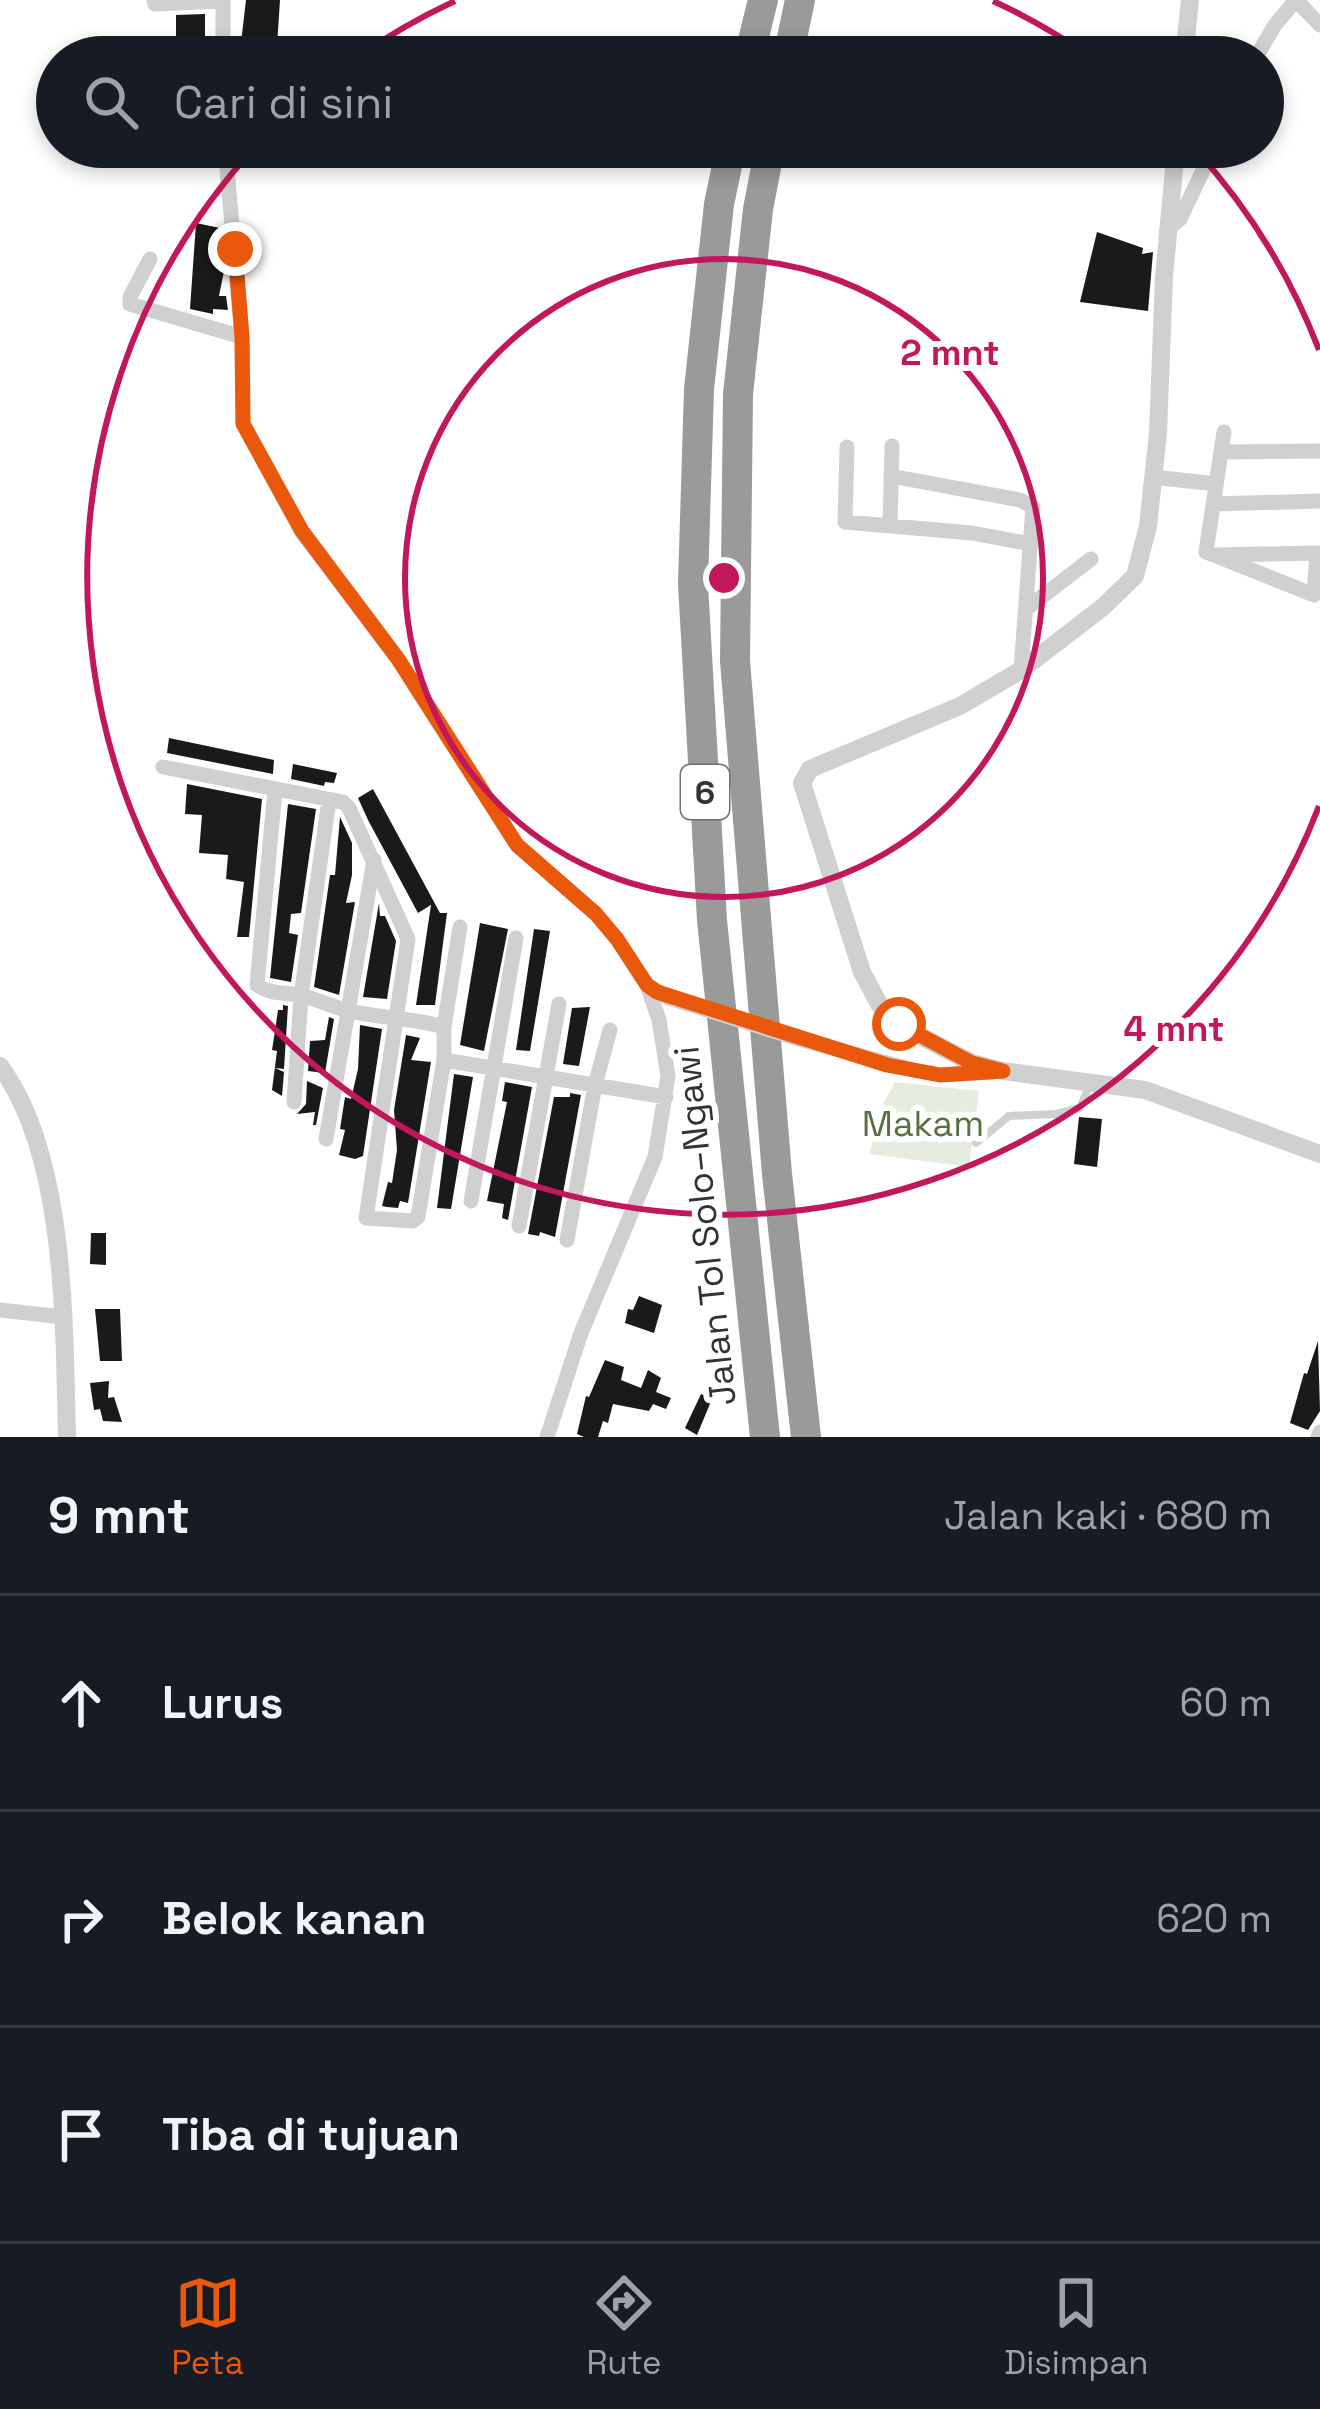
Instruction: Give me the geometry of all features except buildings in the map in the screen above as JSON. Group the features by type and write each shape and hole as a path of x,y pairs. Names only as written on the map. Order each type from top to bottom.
{"highway":[{"path":"754,36 763,0"},
{"path":"792,36 800,0"},
{"name":"Jalan Tol Solo–Ngawi","path":"727,168 699,389 693,584 712,920 765,1437"},
{"name":"6","path":"766,168 738,394 735,661 777,1174 806,1437"}],"street":[{"path":"154,0 155,4 223,1 223,36"},
{"path":"1186,36 1190,0"},
{"path":"1268,36 1296,0 1320,25"},
{"path":"227,168 242,337 243,424 302,531 398,659 517,845 596,914 617,939 647,985 667,1056 666,1096 655,1157 581,1334 547,1437"},
{"path":"1003,1071 972,1063 910,1031 879,1004 862,972 802,783 810,769 959,706 1021,670 1135,576 1148,526 1153,477 1174,168"},
{"path":"1168,229 1180,219 1204,168"},
{"path":"150,259 130,304 242,337"},
{"path":"1214,555 1317,553 1314,595 1206,552 1224,432"},
{"path":"890,525 892,446"},
{"path":"847,447 845,522 972,533 1031,544"},
{"path":"1221,452 1320,451"},
{"path":"891,476 1034,507 1021,670"},
{"path":"1153,477 1216,484"},
{"path":"1213,504 1320,501"},
{"path":"1026,609 1090,559"},
{"path":"163,766 343,802 408,934 367,1221 418,1217 460,927"},
{"path":"275,790 257,980 267,992 444,1027"},
{"path":"294,1102 301,996 329,800"},
{"path":"326,1139 374,860"},
{"path":"471,1201 516,938"},
{"path":"647,985 669,998 926,1073 1003,1071 1145,1090 1320,1154"},
{"path":"519,1226 559,1004"},
{"path":"567,1240 610,1030"},
{"path":"444,1060 666,1096"},
{"path":"0,1066 26,1115 51,1202 64,1317 67,1437"},
{"path":"0,1310 64,1317"}],"lane":[{"path":"976,1143 1010,1117 1079,1108 1092,1081"}],"green space":[{"name":"Makam","path":"895,1082 979,1091 969,1167 870,1154 877,1115"}],"route":[{"path":"235,249 243,424 302,531 398,659 517,845 596,914 647,985 669,998 887,1065 940,1075 1003,1071 972,1063 899,1024"}]}
